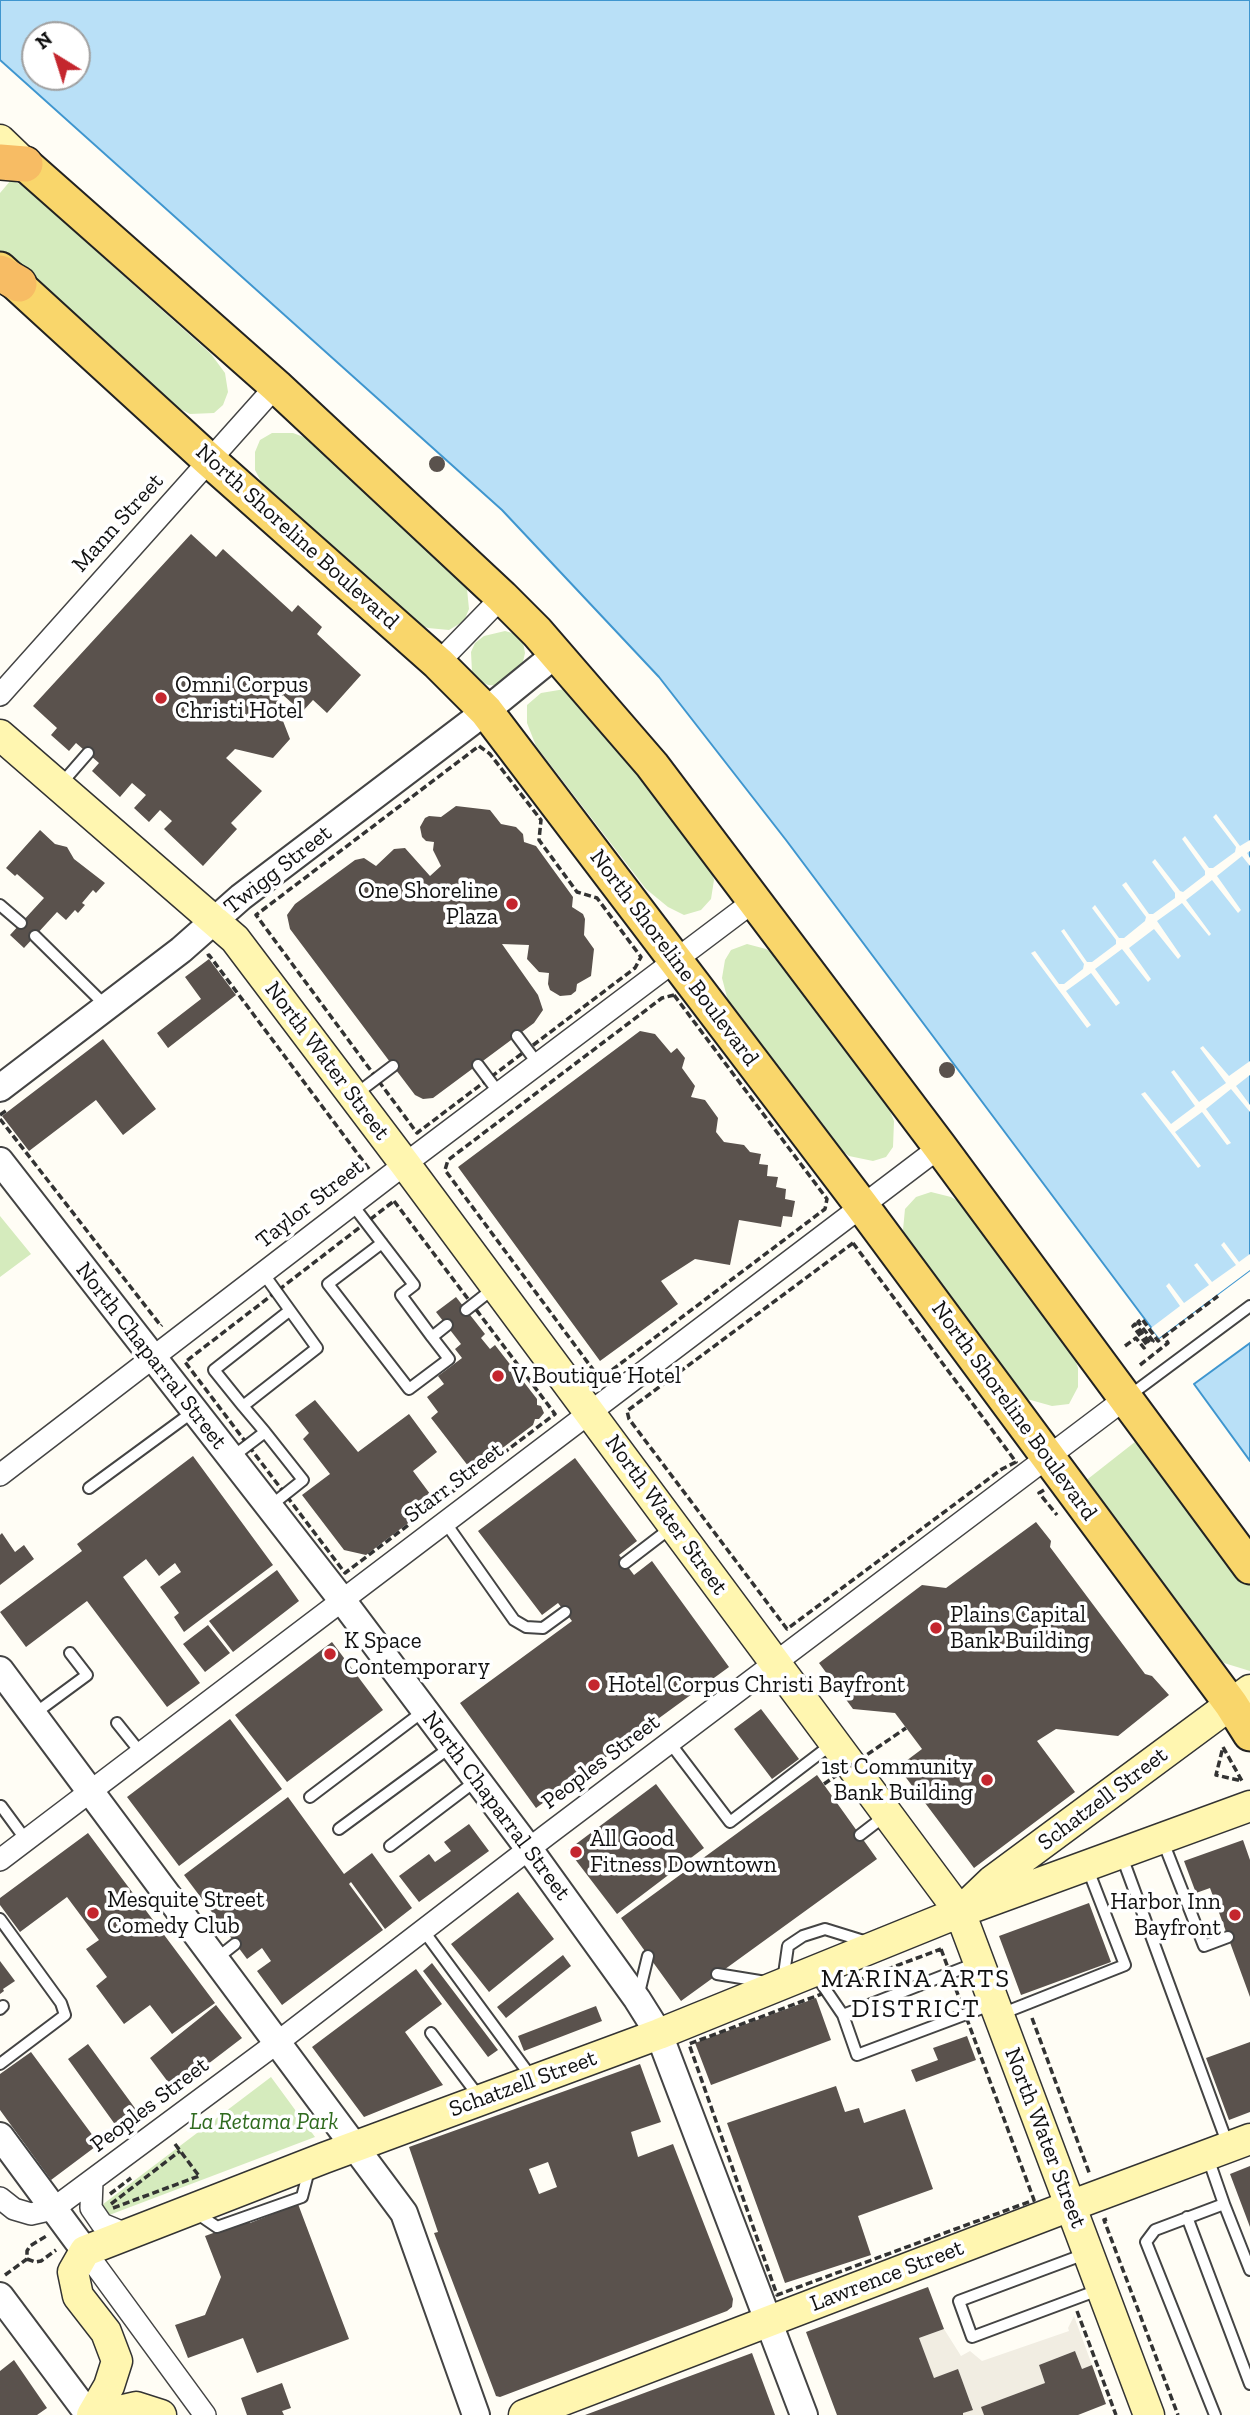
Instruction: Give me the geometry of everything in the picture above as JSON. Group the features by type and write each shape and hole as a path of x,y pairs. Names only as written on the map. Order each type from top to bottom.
{"main road":[{"path":"0,140 12,163 276,386 502,597 556,654 652,765 940,1147 1250,1567"},
{"name":"North Shoreline Boulevard","path":"6,276 438,663 486,711 862,1206 1032,1460 1241,1697 1250,1734"},
{"name":"North Water Street","path":"0,735 235,939 365,1087 405,1164 960,1912 979,1962 1005,2008 1070,2206 1149,2415"},
{"name":"Schatzell Street","path":"960,1912 992,1881 1241,1697"},
{"name":"Schatzell Street","path":"69,2231 126,2234 198,2196 310,2163 659,2034 782,1984 820,1982 878,1945 1162,1838 1246,1793"},
{"name":"Lawrence Street","path":"524,2415 1228,2147"},
{"path":"69,2231 78,2296 106,2332 117,2361 109,2386 90,2415"},
{"path":"100,2415 136,2407 161,2415"}],"street":[{"name":"Mann Street","path":"0,695 276,386"},
{"path":"438,663 502,597"},
{"name":"Twigg Street","path":"0,1088 181,950 241,897 486,711 556,654"},
{"name":"Taylor Street","path":"0,1475 405,1164 494,1086 675,960 754,901"},
{"name":"Starr Street","path":"0,1860 940,1147"},
{"name":"North Chaparral Street","path":"0,1161 194,1411 240,1452 277,1501 342,1600 529,1849 637,1999 659,2034 804,2415"},
{"name":"Peoples Street","path":"69,2231 92,2181 775,1663 1032,1460 1126,1398"},
{"path":"0,1670 90,1791 225,1951 278,2042 404,2213 476,2415"},
{"path":"0,2136 205,2415"},
{"path":"92,2181 91,2208 102,2224 126,2234"},
{"path":"0,2198 14,2209 69,2231"},
{"path":"0,2295 90,2415"}],"lane":[{"path":"59,786 88,753"},
{"path":"0,905 21,923"},
{"path":"35,936 107,1006"},
{"path":"517,1036 533,1057"},
{"path":"478,1065 494,1086"},
{"path":"365,1087 393,1066"},
{"path":"352,1204 366,1223 382,1243 414,1285 401,1295 449,1359 409,1389 328,1284 382,1243"},
{"path":"243,1406 317,1348 263,1273"},
{"path":"469,1308 496,1287"},
{"path":"1126,1398 1250,1306"},
{"path":"277,1501 303,1480 214,1370 289,1311"},
{"path":"432,1336 447,1325"},
{"path":"89,1488 194,1411"},
{"path":"240,1452 265,1432"},
{"path":"445,1522 514,1620 526,1627 543,1628 558,1612"},
{"path":"625,1563 674,1526"},
{"path":"33,1714 86,1675 71,1653"},
{"path":"310,1797 425,1710"},
{"path":"117,1723 141,1753"},
{"path":"670,1742 730,1822 834,1743"},
{"path":"339,1829 452,1746"},
{"path":"390,1846 477,1780"},
{"path":"1,1806 26,1840"},
{"path":"860,1835 887,1814"},
{"path":"1162,1838 1204,1946 1228,1937"},
{"path":"1121,1854 1228,2147 1224,2204 1250,2270"},
{"path":"820,1982 843,2015 857,2055 965,2015 1005,2008 1125,1965 1087,1867"},
{"path":"0,1919 61,2003 65,2015 0,2064"},
{"path":"717,1974 782,1984 788,1946 803,1936 825,1929 878,1945"},
{"path":"423,1930 534,2081"},
{"path":"637,1999 648,1956"},
{"path":"843,2015 979,1962"},
{"path":"431,2033 482,2100"},
{"path":"1215,2415 1146,2242 1155,2230 1224,2204"},
{"path":"1187,2217 1250,2384"},
{"path":"1088,2253 959,2301 972,2337 1101,2289"}],"path":[{"path":"479,746 490,754 541,820 540,840 577,892 597,898 640,957 635,968 533,1057 494,1086 416,1133 365,1087 256,915 479,746"},
{"path":"209,955 369,1169"},
{"path":"674,995 827,1199 825,1209 600,1379 445,1170 448,1160 662,998 674,995"},
{"path":"0,1119 161,1326 172,1318"},
{"path":"394,1201 469,1308 555,1415 345,1573 277,1501 240,1452 185,1362 276,1292 394,1201"},
{"path":"853,1243 1032,1460 1002,1469 788,1629 629,1419 627,1411 853,1243"},
{"path":"1125,1346 1136,1338 1144,1348 1147,1345 1133,1326 1135,1324 1150,1343 1153,1341 1138,1322 1142,1319 1158,1341 1218,1296"},
{"path":"1140,1365 1168,1343 1164,1337"},
{"path":"824,1784 906,1728"},
{"path":"1223,1747 1229,1758 1246,1793 1216,1775 1223,1747"},
{"path":"941,1949 950,1973 1034,2200 777,2295 688,2043 820,1982 941,1949"},
{"path":"1005,2008 1030,2012 1091,2178"},
{"path":"184,2138 175,2144 199,2176 198,2196"},
{"path":"180,2151 101,2212 199,2176"},
{"path":"91,2208 132,2177"},
{"path":"27,2259 41,2261 69,2231"},
{"path":"27,2259 30,2246 69,2231"},
{"path":"12,2270 27,2259"}],"green space":[{"path":"11,180 22,185 211,354 225,373 228,392 223,405 214,413 190,414 165,401 0,254 0,193"},
{"path":"272,433 293,433 317,442 455,568 467,589 469,609 464,621 449,630 428,628 409,621 267,493 255,470 255,452 260,440"},
{"path":"505,631 516,634 523,642 525,653 522,666 501,686 488,685 478,680 472,672 471,652 475,643 484,636"},
{"path":"565,689 704,850 714,880 711,899 701,910 684,915 668,907 646,889 536,746 527,723 527,705 541,693"},
{"path":"747,944 766,949 783,960 885,1099 894,1121 893,1147 886,1157 873,1161 849,1156 830,1141 728,1001 722,978 725,960 731,950"},
{"path":"931,1192 951,1197 970,1208 1071,1347 1078,1368 1078,1387 1069,1404 1052,1406 1027,1399 1013,1387 913,1254 903,1230 905,1209 916,1197"},
{"path":"0,1216 31,1254 0,1277"},
{"path":"1140,1438 1250,1585 1250,1671 1224,1663 1203,1643 1084,1482"},
{"name":"La Retama Park","path":"271,2077 315,2137 104,2217 98,2208"}],"shaded area":[{"path":"1074,2316 1092,2365 1082,2369 1075,2351 1039,2365 1045,2383 982,2407 984,2415 963,2415 973,2409 958,2370 934,2378 919,2338 944,2329 961,2356 970,2351 982,2361 1069,2331"}],"water":[{"path":"0,0 1250,0 1250,1270 1159,1338 786,840 659,677 502,510 35,91 91,91 91,21 21,21 21,79 0,60"},
{"path":"1250,1343 1250,1461 1194,1384"}],"pier":[{"path":"1216,814 1240,846 1250,840 1250,851 1247,853 1250,866 1242,856 1217,876 1241,910 1238,913 1212,880 1186,900 1211,934 1209,936 1182,903 1157,921 1181,956 1178,959 1154,929 1129,948 1151,979 1148,982 1122,949 1095,969 1120,1003 1116,1006 1091,973 1066,991 1091,1025 1087,1028 1031,953 1035,951 1059,984 1064,984 1083,969 1084,964 1061,931 1064,929 1087,962 1092,962 1116,944 1116,940 1092,908 1095,905 1119,938 1124,938 1145,921 1146,917 1122,885 1126,882 1149,914 1175,898 1175,893 1152,862 1155,859 1183,892 1205,875 1205,871 1182,839 1185,836 1209,868 1235,852 1236,847 1213,817"},
{"path":"1203,1046 1229,1076 1250,1061 1250,1075 1236,1086 1250,1105 1250,1112 1231,1089 1206,1109 1231,1143 1227,1145 1202,1112 1175,1132 1201,1166 1198,1168 1141,1094 1145,1092 1171,1124 1195,1106 1171,1072 1174,1070 1199,1102 1226,1083 1200,1048"},
{"path":"1224,1242 1239,1262 1250,1254 1250,1270 1159,1338 1151,1328 1180,1306 1166,1286 1169,1283 1184,1303 1209,1285 1194,1265 1197,1263 1212,1282 1236,1265 1221,1245"}],"building":[{"path":"437,456 443,458 443,470 437,472 431,470 429,464 431,458"},
{"name":"Omni Corpus Christi Hotel","path":"191,534 216,557 223,549 292,612 298,605 322,627 317,634 361,675 327,713 313,700 302,712 283,695 276,703 290,739 273,758 235,749 226,758 262,791 231,823 237,829 203,866 164,829 172,821 160,810 149,822 134,808 146,795 132,783 120,797 92,771 99,763 76,743 69,751 51,735 57,728 33,706"},
{"path":"456,806 490,810 501,824 516,827 523,834 524,842 536,846 573,897 572,907 583,914 584,935 594,949 591,976 577,984 576,991 571,995 560,996 550,990 549,973 539,972 527,959 529,945 502,944 538,995 543,1010 534,1023 433,1098 423,1099 415,1095 290,929 287,915 295,904 355,860 364,858 376,866 394,849 405,848 430,876 441,866 433,850 434,842 426,841 422,837 420,827 425,818 441,817"},
{"path":"40,830 55,844 67,847 74,859 105,883 96,893 93,890 82,903 85,905 78,913 75,910 66,920 57,912 24,948 10,935 44,898 17,874 15,876 6,868"},
{"path":"209,959 236,995 168,1048 157,1033 201,999 185,977"},
{"path":"640,1031 655,1034 671,1053 677,1048 685,1058 682,1068 695,1086 691,1097 705,1100 718,1118 716,1132 724,1142 744,1145 750,1152 761,1154 759,1164 768,1165 767,1176 778,1177 776,1187 786,1189 785,1199 795,1201 792,1217 783,1216 781,1227 739,1220 730,1265 695,1259 661,1281 678,1304 600,1361 458,1167"},
{"path":"103,1039 156,1109 123,1135 96,1100 29,1151 2,1116"},
{"path":"947,1062 953,1064 953,1076 947,1078 941,1076 939,1070 941,1064"},
{"path":"456,1297 485,1334 481,1338 490,1349 495,1345 537,1399 537,1405 541,1406 544,1413 539,1419 535,1419 533,1425 472,1471 431,1418 438,1412 427,1397 444,1384 438,1376 462,1358 455,1349 461,1344 436,1312"},
{"path":"315,1400 358,1452 409,1414 437,1452 413,1471 436,1502 366,1555 344,1550 302,1495 330,1474 303,1439 309,1433 295,1415"},
{"path":"193,1456 273,1565 184,1632 174,1617 179,1613 160,1587 181,1572 175,1563 159,1576 146,1559 123,1577 200,1683 167,1707 87,1601 26,1647 0,1612 82,1551 77,1544"},
{"name":"Hotel Corpus Christi Bayfront","path":"575,1458 637,1541 619,1555 634,1575 652,1561 729,1667 536,1808 460,1703 572,1621 558,1603 542,1615 478,1531"},
{"path":"1036,1522 1051,1541 1050,1547 1145,1674 1152,1676 1169,1695 1118,1736 1056,1729 1037,1741 1075,1792 974,1868 898,1767 922,1749 895,1713 853,1709 819,1663 922,1585 946,1588"},
{"path":"2,1533 15,1552 24,1545 34,1559 0,1585 0,1535"},
{"path":"277,1570 299,1601 233,1652 209,1621"},
{"path":"208,1625 230,1653 205,1672 183,1644"},
{"path":"332,1642 383,1710 287,1782 235,1715"},
{"path":"761,1709 799,1759 772,1779 734,1729"},
{"path":"230,1719 282,1789 179,1866 127,1797"},
{"path":"817,1775 877,1859 681,2001 621,1918"},
{"path":"656,1784 704,1848 617,1914 568,1850"},
{"path":"288,1797 344,1874 372,1853 412,1908 385,1929 351,1882 349,1884 383,1930 282,2005 257,1971 271,1961 262,1948 247,1959 184,1875"},
{"path":"469,1824 489,1851 419,1902 399,1876 429,1854 435,1862 451,1851 444,1842"},
{"path":"88,1833 215,2003 172,2034 150,2005 124,2024 96,1986 107,1977 86,1949 99,1940 67,1897 20,1932 0,1905 0,1898"},
{"name":"Harbor Inn Bayfront","path":"1243,1840 1250,1860 1250,1997 1210,1888 1196,1893 1184,1861"},
{"path":"518,1892 554,1939 489,1992 451,1944"},
{"path":"1089,1903 1111,1962 1021,1995 999,1936"},
{"path":"563,1955 571,1966 506,2018 497,2007"},
{"path":"0,1961 15,1981 0,1994"},
{"path":"432,1963 498,2050 488,2057 423,1971"},
{"path":"416,1969 442,2004 405,2032 443,2085 364,2117 312,2047"},
{"path":"816,1998 831,2040 711,2085 695,2043"},
{"path":"216,2005 242,2038 174,2090 150,2058"},
{"path":"596,2006 602,2021 524,2051 518,2036"},
{"path":"967,2036 976,2060 916,2082 911,2070 938,2060 933,2048"},
{"path":"1250,2042 1250,2112 1229,2120 1206,2058"},
{"path":"88,2044 140,2115 119,2130 68,2059"},
{"path":"31,2052 99,2144 51,2180 0,2110 0,2074"},
{"path":"640,2064 661,2122 631,2132 638,2157 673,2144 733,2299 732,2307 500,2397 496,2396 434,2233 438,2232 409,2147","holes":["548,2162 557,2187 539,2194 529,2169"]},
{"path":"836,2086 845,2112 859,2108 864,2123 905,2109 933,2189 858,2216 871,2255 785,2283 727,2123"},
{"path":"1250,2166 1250,2227 1230,2174"},
{"path":"298,2204 349,2339 257,2373 243,2338 188,2358 175,2325 205,2315 221,2277 205,2236 249,2220 250,2223"},
{"path":"928,2287 944,2329 919,2338 934,2378 958,2369 973,2410 963,2415 837,2415 806,2332"},
{"path":"1075,2351 1082,2369 1092,2365 1106,2404 1078,2415 984,2415 981,2407 1045,2383 1039,2365"},
{"path":"752,2353 775,2415 585,2415"},
{"path":"14,2360 47,2408 37,2415 0,2415 0,2371"},
{"path":"282,2383 291,2408 282,2411 284,2415 247,2415 241,2398"}],"place":[{"name":"Omni Corpus Christi Hotel","path":"161,698"},
{"name":"One Shoreline Plaza","path":"512,904"},
{"name":"V Boutique Hotel","path":"498,1376"},
{"name":"Plains Capital Bank Building","path":"936,1628"},
{"name":"K Space Contemporary","path":"330,1654"},
{"name":"Hotel Corpus Christi Bayfront","path":"594,1685"},
{"name":"1st Community Bank Building","path":"987,1780"},
{"name":"All Good Fitness Downtown","path":"576,1852"},
{"name":"Mesquite Street Comedy Club","path":"93,1913"},
{"name":"Harbor Inn Bayfront","path":"1235,1915"}],"district":[{"name":"MARINA ARTS DISTRICT","path":"916,1994"}]}
